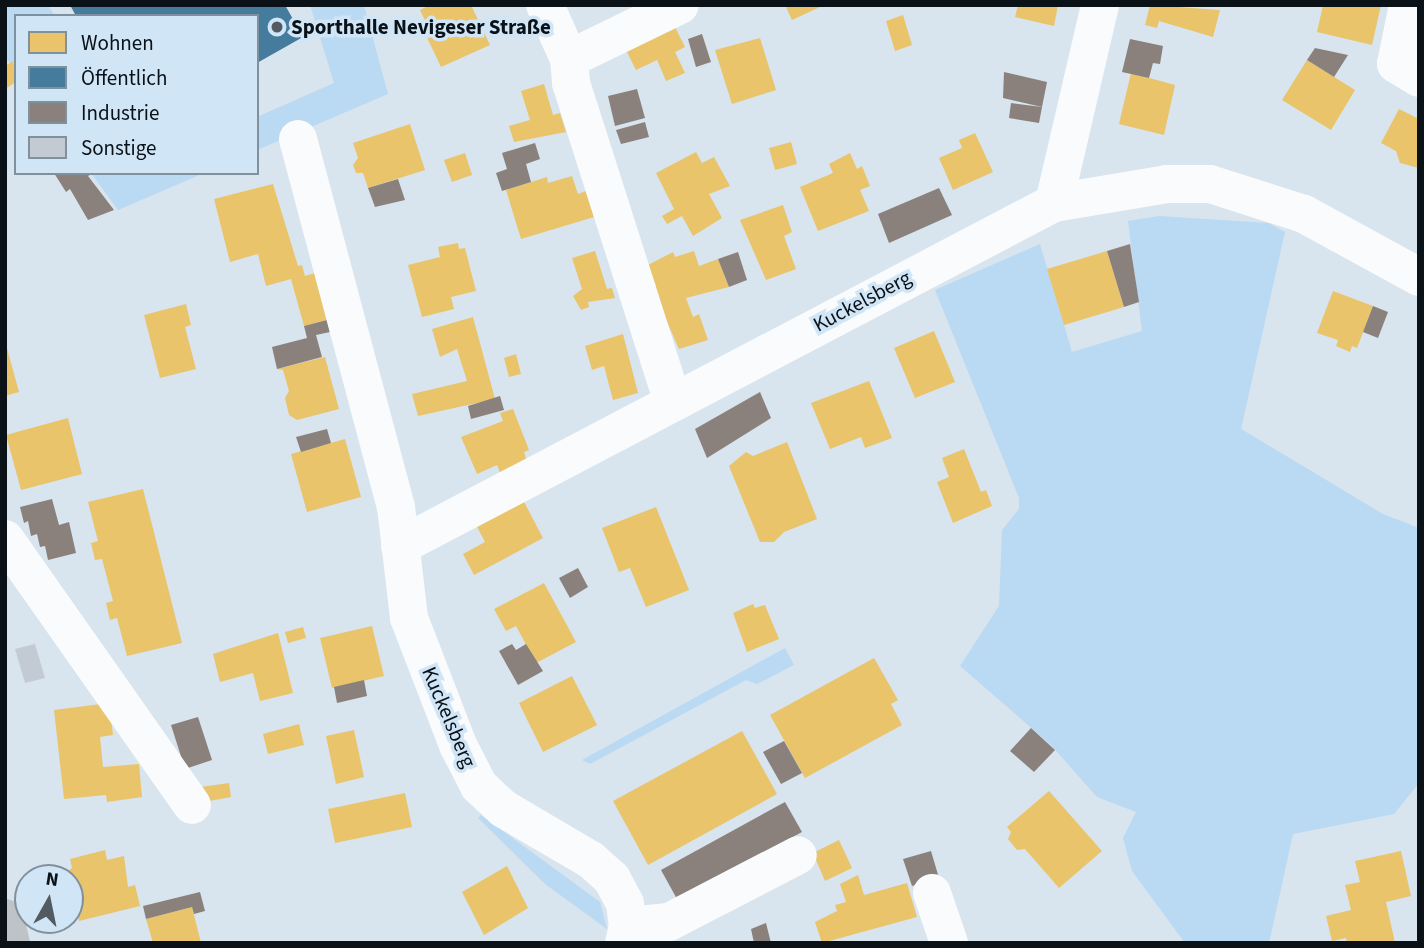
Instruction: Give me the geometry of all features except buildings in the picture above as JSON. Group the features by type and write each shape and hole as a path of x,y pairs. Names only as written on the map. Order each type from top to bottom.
{"main road":[{"path":"5,918 11,943"}],"street":[{"path":"545,5 569,59 572,83 673,402"},
{"path":"569,59 680,5"},
{"path":"1054,203 1100,5"},
{"path":"1408,5 1396,64 1419,78"},
{"name":"Kuckelsberg","path":"298,139 396,507 409,618 458,745 479,786 504,809 591,860 612,879 625,903 626,935"},
{"name":"Kuckelsberg","path":"400,546 1054,203 1167,184 1210,184 1304,214 1419,276"},
{"path":"5,539 192,805"},
{"path":"626,935 669,922 798,855"},
{"path":"932,893 949,943"}],"shaded area":[{"path":"5,5 48,5 54,14 14,14 14,68 5,57"},
{"path":"310,5 364,5 388,94 259,149 259,116 334,83"},
{"path":"92,175 199,175 118,210"},
{"path":"1159,216 1268,223 1285,232 1241,429 1383,514 1419,528 1419,783 1394,814 1293,834 1269,943 1185,943 1132,871 1123,838 1136,812 1097,797 1051,745 960,666 999,606 1002,530 1019,509 1019,498 935,290 1040,244 1072,352 1142,331 1128,221"},
{"path":"785,648 794,665 757,684 746,680 590,764 582,760"},
{"path":"481,815 600,902 607,929 545,884 478,818"}],"place":[{"name":"Sporthalle Nevigeser Straße","path":"277,27"}]}
